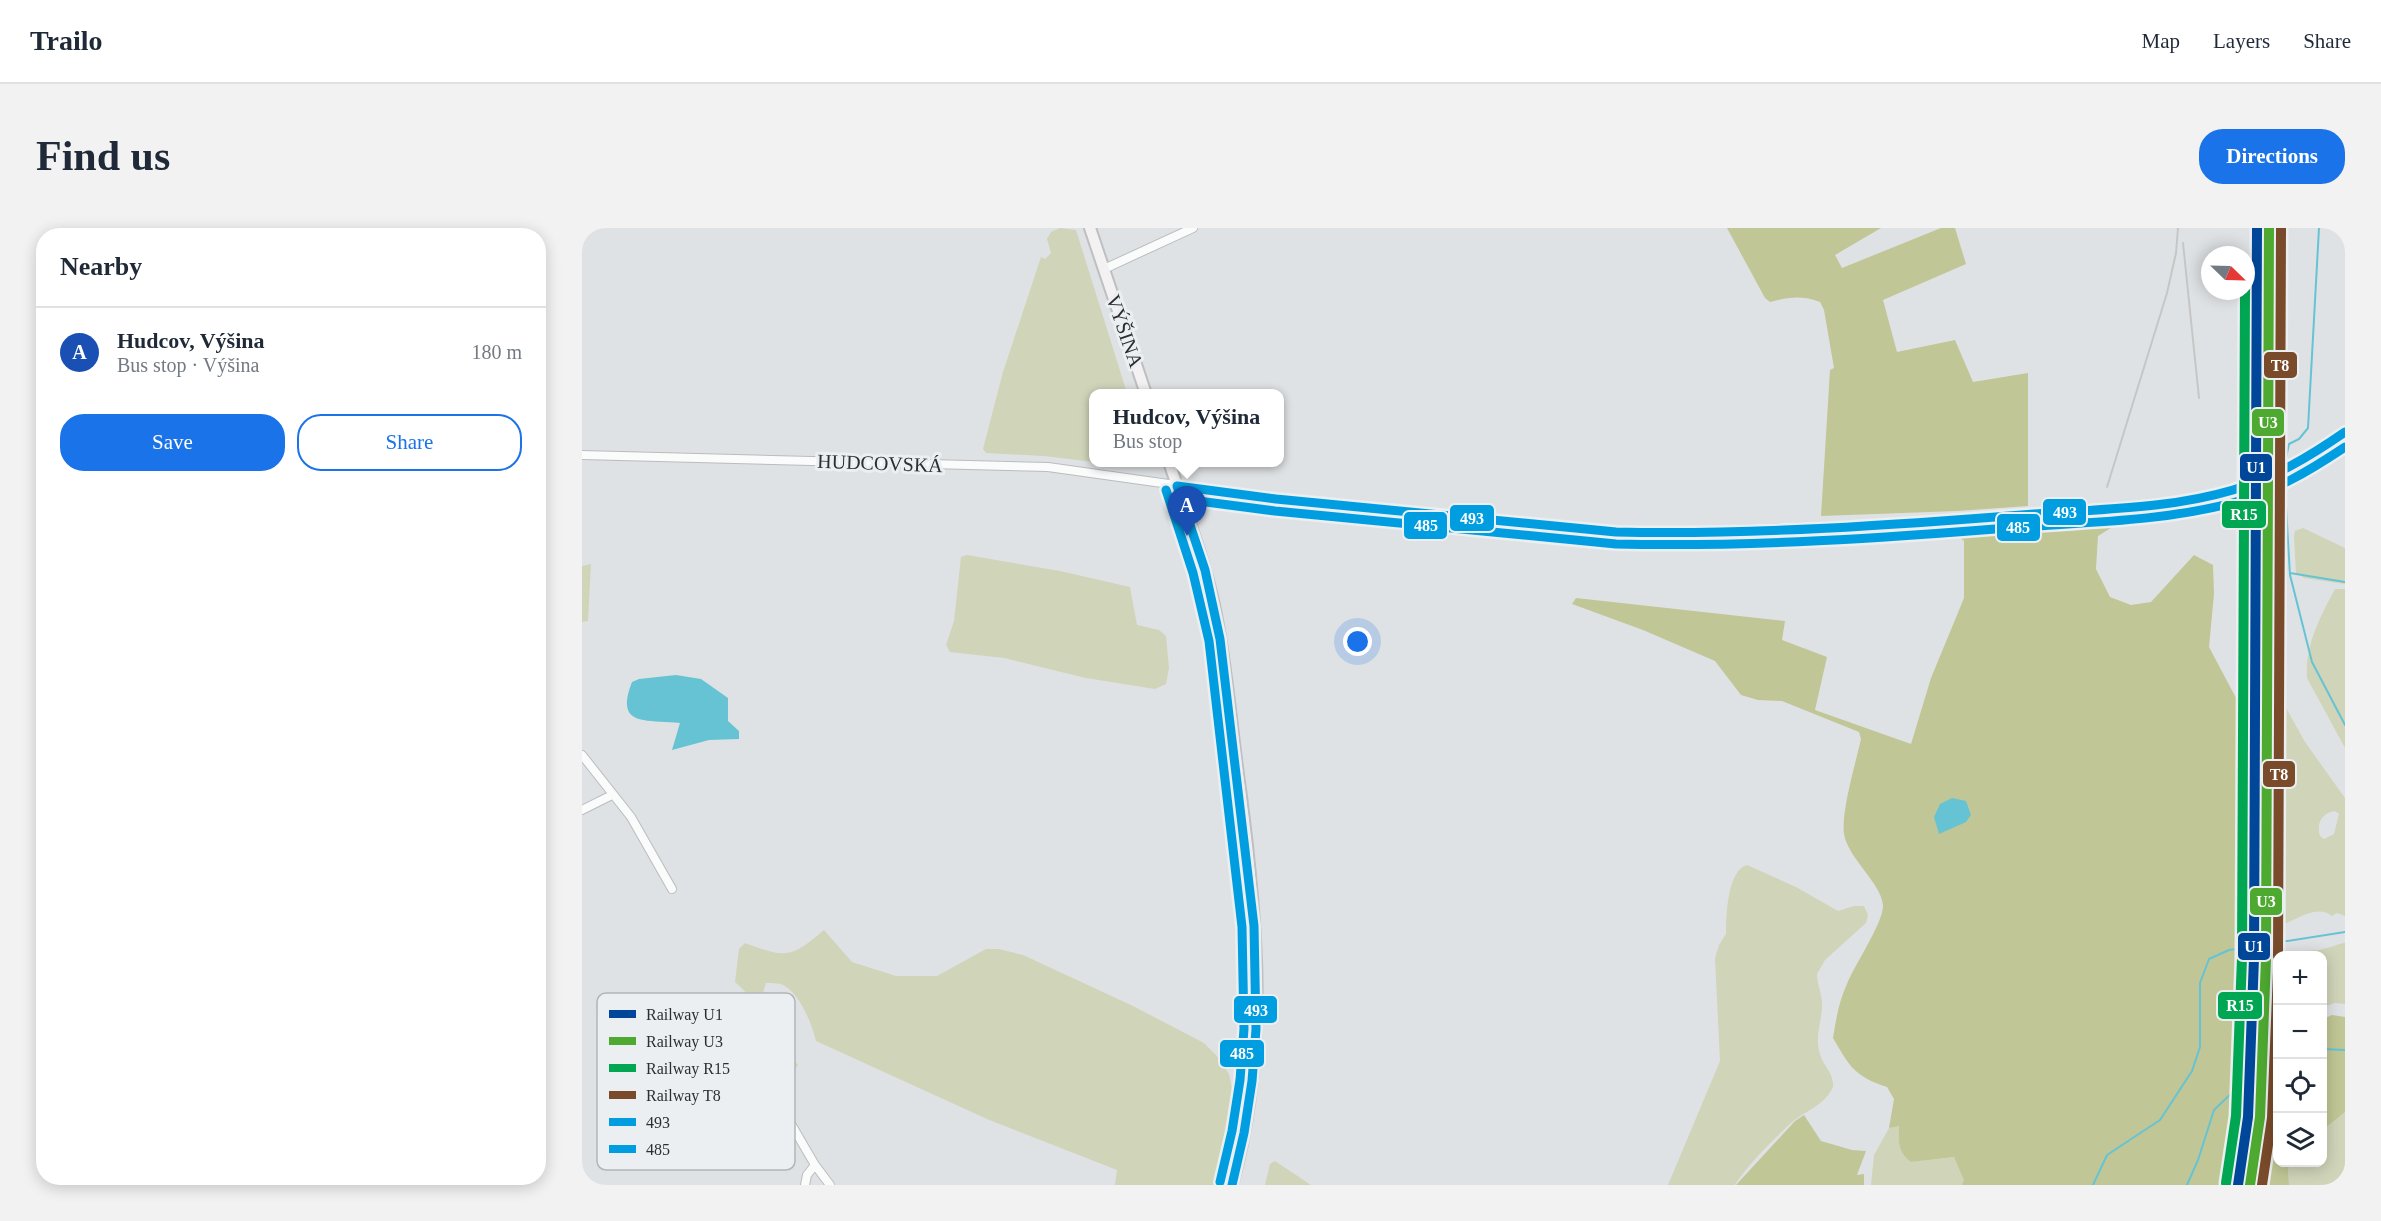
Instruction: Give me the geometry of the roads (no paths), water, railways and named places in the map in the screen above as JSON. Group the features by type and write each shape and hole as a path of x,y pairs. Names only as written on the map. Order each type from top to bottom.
{"main road":[{"name":"VÝŠINA","path":"1090,228 1145,389"},
{"path":"1171,467 1204,567 1218,624 1246,835 1258,975 1258,1012 1253,1061 1243,1135 1232,1185"}],"street":[{"path":"1104,269 1193,228"},
{"name":"HUDCOVSKÁ","path":"582,455 1048,467 1286,500 1616,532 1666,533 1968,520 2163,504 2211,496 2254,483 2291,467 2345,432"},
{"path":"582,755 631,817 672,889"},
{"path":"582,810 612,795"},
{"path":"795,1131 830,1185"},
{"path":"805,1185 807,1175 815,1165"}],"water":[{"path":"676,675 701,679 728,698 728,721 739,731 739,739 709,740 672,750 680,723 646,720 631,714 627,707 632,682 639,679"},
{"path":"1952,798 1966,801 1971,815 1966,822 1939,834 1934,817 1940,804"}],"waterway":[{"path":"2284,467 2289,444 2299,439 2308,428 2319,228"},
{"path":"2284,472 2290,575 2312,662 2345,725"},
{"path":"2290,573 2345,582"},
{"path":"2093,1185 2107,1155 2160,1120 2192,1071 2200,1047 2200,983 2209,959 2229,950 2345,932"},
{"path":"2327,1049 2345,1050"},
{"path":"2257,1088 2260,1076 2273,1067"},
{"path":"2187,1185 2198,1160 2214,1110 2238,1087"}],"railway":[{"path":"2107,487 2167,293 2176,253 2178,228"},
{"path":"2183,243 2199,398"}],"rail line":[{"name":"U1","path":"2238,1185 2248,1117 2254,958 2257,228"},
{"name":"U3","path":"2250,1185 2260,1117 2266,958 2269,228"},
{"name":"T8","path":"2278,951 2281,228"},
{"name":"R15","path":"2226,1183 2236,1116 2242,958 2245,300"},
{"name":"T8","path":"2262,1185 2272,1118 2277,1005"}],"place":[{"name":"Hudcov, Výšina","path":"1187,536"}]}
